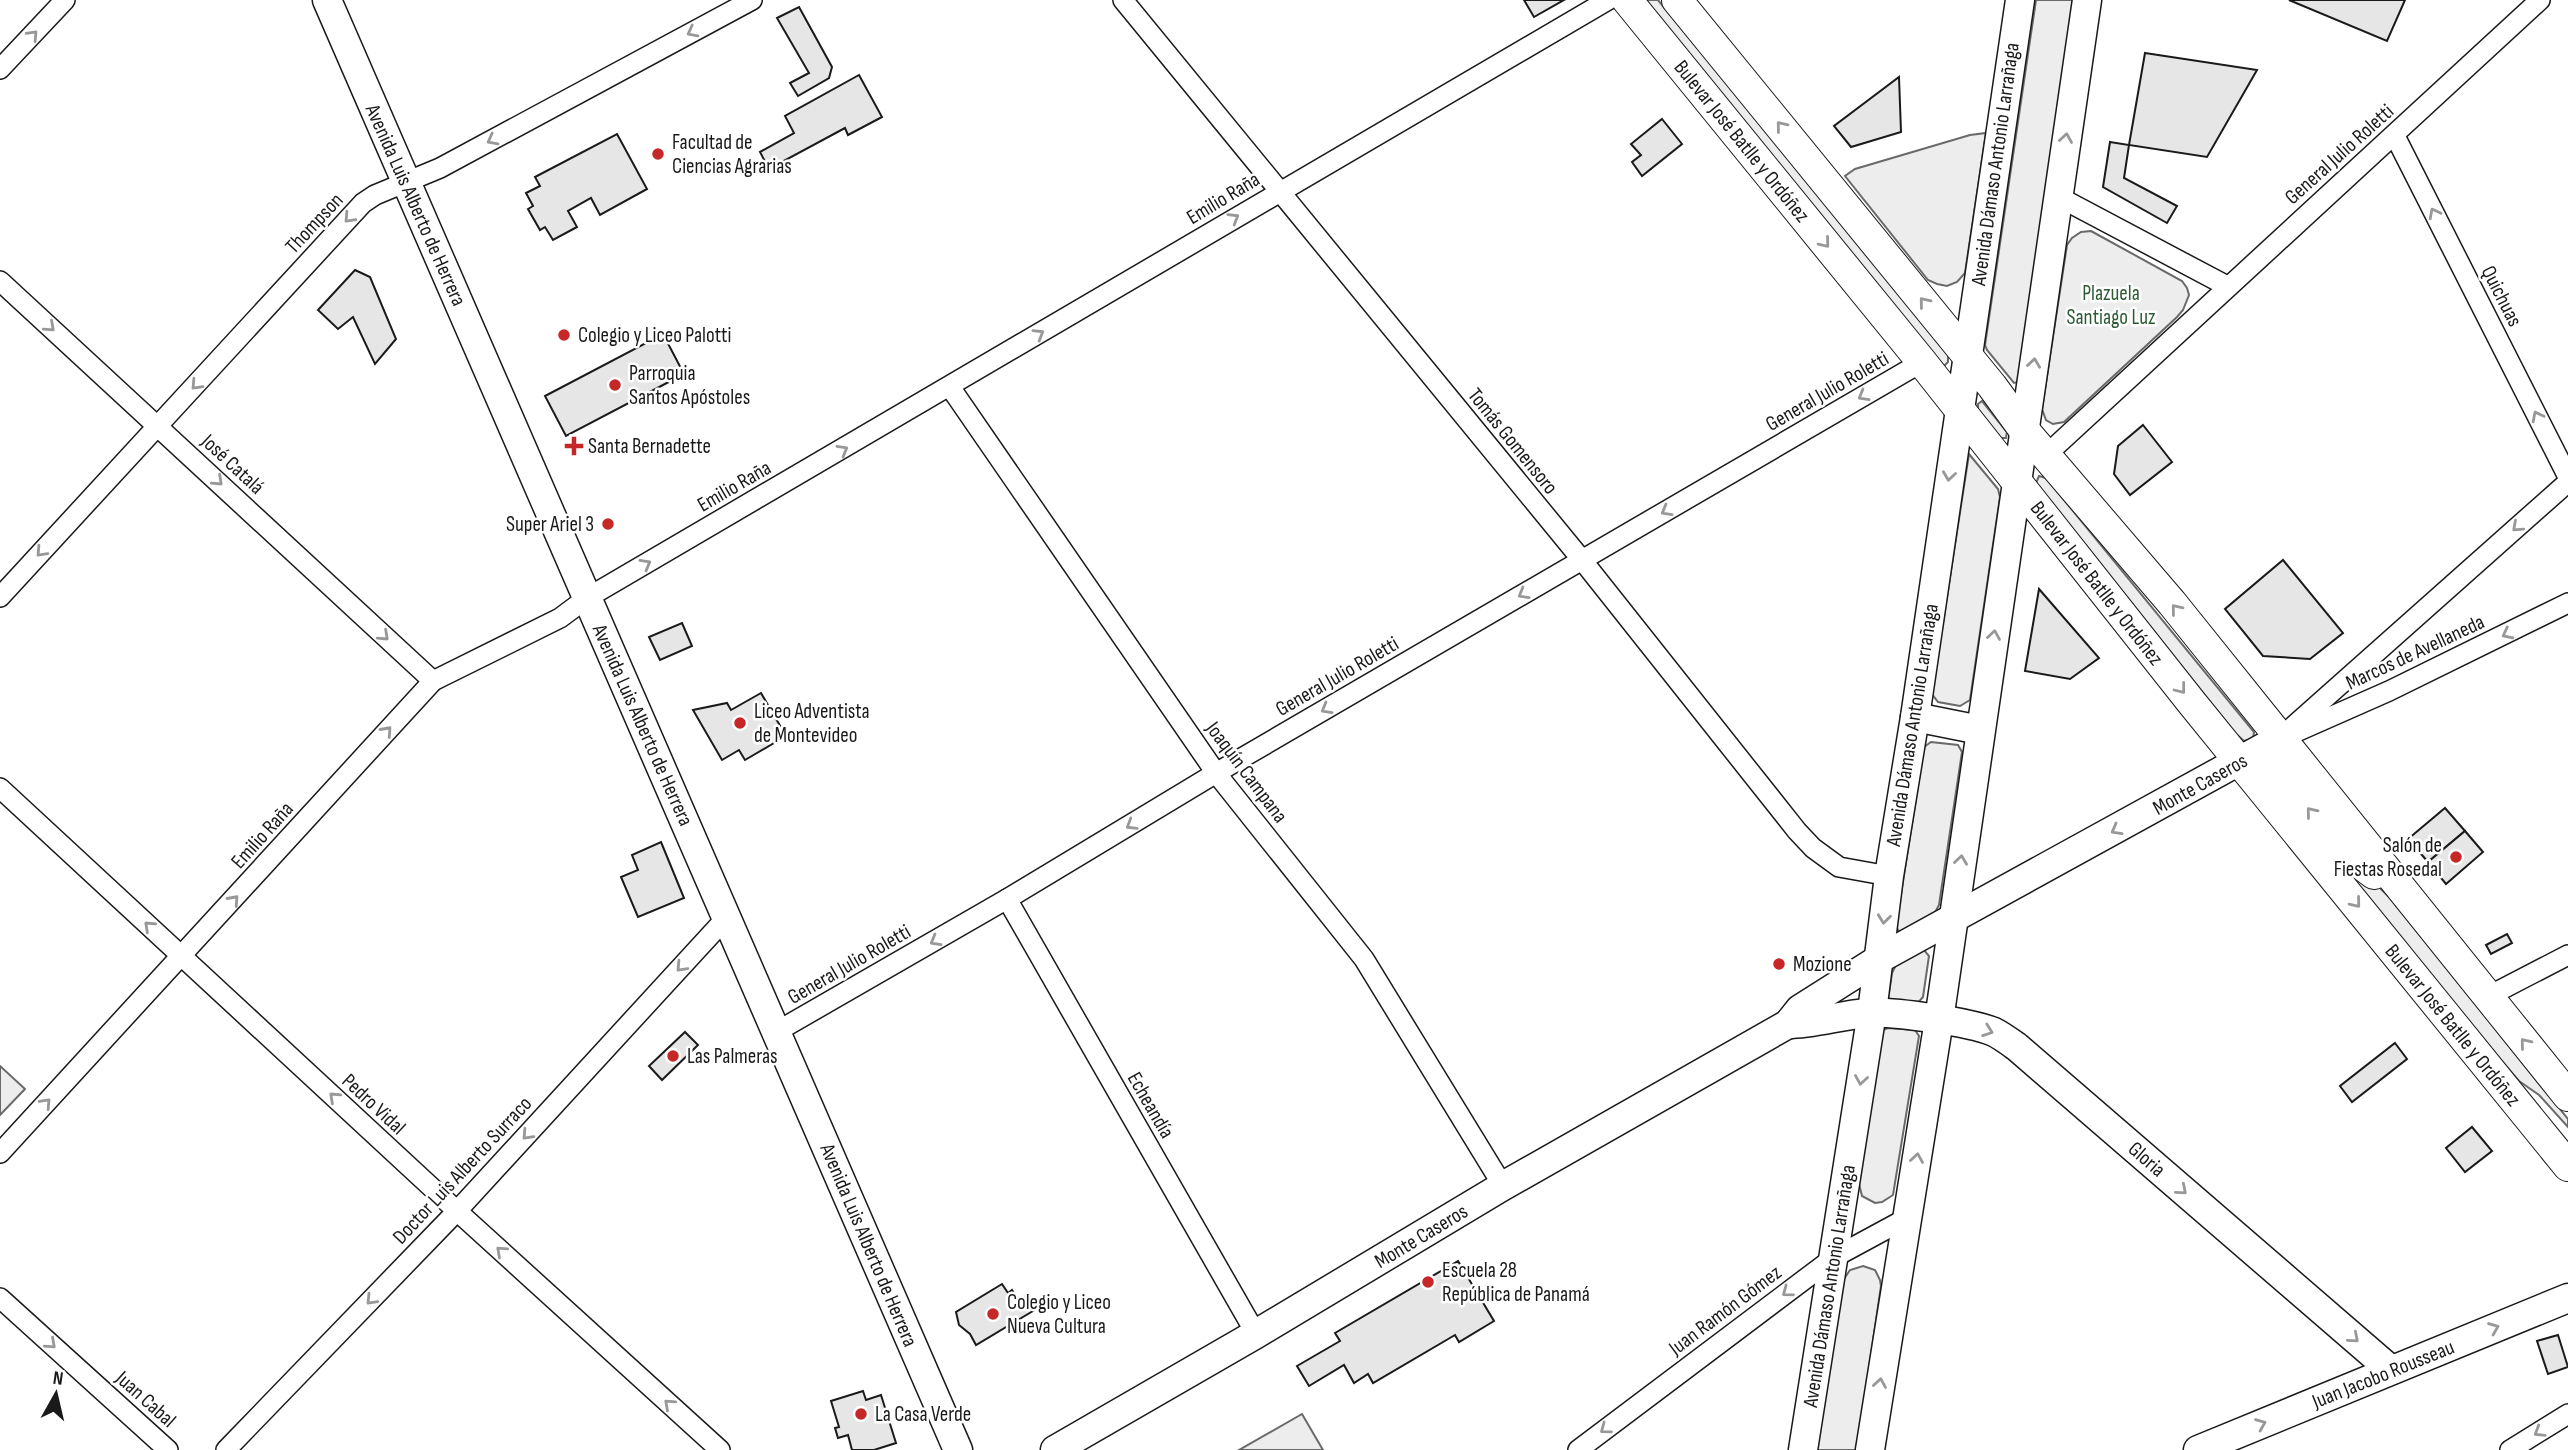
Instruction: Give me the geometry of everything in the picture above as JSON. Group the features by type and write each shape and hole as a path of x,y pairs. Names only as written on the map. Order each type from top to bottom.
{"main road":[{"name":"Bulevar José Batlle y Ordóñez","path":"1627,0 1922,362 2568,1166"},
{"name":"Bulevar José Batlle y Ordóñez","path":"1677,0 1967,355 2045,456 2172,603 2278,739 2568,1096"},
{"path":"2241,762 2255,759 2276,769 2338,847 2367,870 2399,887"},
{"path":"2500,1084 2538,1101 2568,1138"}],"street":[{"path":"0,69 65,0"},
{"name":"Avenida Luis Alberto de Herrera","path":"327,0 958,1450"},
{"name":"Thompson","path":"0,597 363,203 375,195 440,168 752,0"},
{"name":"Tomás Gomensoro","path":"1123,0 1582,560 1813,848 1839,867 1889,876"},
{"name":"Emilio Raña","path":"0,1153 433,681 559,618 587,598 1608,0"},
{"name":"Avenida Dámaso Antonio Larrañaga","path":"1803,1450 1872,1013 1889,876 1915,717 2020,0"},
{"path":"1870,1450 1939,1020 2087,0"},
{"name":"General Julio Roletti","path":"2045,456 2540,0"},
{"name":"Quichuas","path":"2395,136 2568,479"},
{"path":"2057,196 2227,286"},
{"name":"José Catalá","path":"0,281 433,681"},
{"name":"General Julio Roletti","path":"776,1032 1922,362"},
{"name":"Joaquín Campana","path":"950,387 1216,773 1364,959 1503,1186"},
{"name":"Monte Caseros","path":"1055,1450 1256,1334 1503,1186 1788,1024 1800,1009 1879,959 2241,762 2278,739 2568,479"},
{"name":"Marcos de Avellaneda","path":"2278,739 2389,691 2568,603"},
{"path":"1915,717 1980,730"},
{"name":"Pedro Vidal","path":"0,788 720,1450"},
{"name":"Echeandía","path":"1007,899 1256,1334"},
{"name":"Doctor Luis Alberto Surraco","path":"226,1450 457,1211 727,917"},
{"path":"2487,997 2568,955"},
{"name":"Monte Caseros","path":"1788,1024 1872,1013"},
{"name":"Gloria","path":"1872,1013 1970,1024 1996,1033 2017,1047 2391,1370"},
{"name":"Juan Ramón Gómez","path":"1578,1450 1833,1258 1907,1218"},
{"name":"Juan Cabal","path":"0,1298 168,1450"},
{"name":"Juan Jacobo Rousseau","path":"2198,1450 2568,1298"},
{"path":"2510,1450 2568,1414"}],"shaded area":[{"path":"1644,0 1658,0 1948,354 1948,362 1945,365 1940,366"},
{"path":"2036,0 2076,0 2018,382 2014,383 1985,345"},
{"path":"1986,133 1965,273 1957,282 1947,286 1937,284 1928,280 1845,176 1855,169 1970,135"},
{"name":"Plazuela Santiago Luz","path":"2091,231 2182,281 2189,295 2177,317 2064,422 2053,424 2046,420 2042,409 2067,245 2081,232"},
{"path":"1982,401 2007,432 2006,438 2001,438 1978,409 1978,404"},
{"path":"1969,454 1998,489 2000,497 1970,700 1960,706 1938,702 1932,694"},
{"path":"2039,476 2046,478 2254,732 2253,739 2244,741 2235,733 2036,483"},
{"path":"1931,742 1958,745 1962,752 1939,905 1932,918 1899,932 1896,926 1924,747"},
{"path":"2280,790 2389,897 2568,1119 2568,1127 2539,1095 2519,1081 2491,1049"},
{"path":"1921,950 1929,956 1923,997 1917,1004 1888,1000 1892,973 1896,965"},
{"path":"1883,1030 1915,1030 1919,1036 1893,1195 1875,1203 1862,1196 1858,1180"},
{"path":"0,1066 25,1089 0,1115"},
{"path":"1863,1266 1875,1270 1881,1286 1857,1450 1817,1450 1842,1282 1850,1270"},
{"path":"1302,1414 1323,1450 1239,1450"}],"building":[{"path":"1524,0 1564,0 1534,17"},
{"path":"2289,0 2405,0 2387,41"},
{"path":"799,7 832,67 829,78 798,96 790,83 809,73 777,18"},
{"path":"2145,53 2257,70 2207,157 2129,145"},
{"path":"859,75 882,117 848,135 845,128 769,169 760,152 794,133 785,116"},
{"path":"1899,77 1901,132 1851,147 1834,126"},
{"path":"1662,119 1682,144 1642,176 1632,162 1641,155 1631,144"},
{"path":"617,134 647,189 600,215 591,198 568,211 577,227 553,240 545,227 540,230 528,209 533,206 526,193 540,186 535,177"},
{"path":"2110,142 2129,145 2124,178 2177,206 2167,223 2103,187"},
{"path":"355,270 370,277 396,339 375,364 353,317 338,329 318,310"},
{"name":"Parroquia Santos Apóstoles","path":"663,334 684,374 566,436 545,396"},
{"path":"2143,425 2172,462 2130,495 2114,474 2118,446"},
{"path":"2283,560 2343,633 2310,659 2263,656 2225,609"},
{"path":"2039,589 2099,658 2070,679 2025,671"},
{"path":"682,623 692,646 660,660 649,637"},
{"name":"Liceo Adventista de Montevideo","path":"761,693 786,736 745,760 739,750 722,760 693,710 727,703 731,710"},
{"path":"2445,808 2465,831 2428,862 2408,839"},
{"name":"Salón de Fiestas Rosedal","path":"2465,831 2483,852 2446,884 2428,862"},
{"path":"661,842 684,898 638,917 621,877 638,870 632,855"},
{"path":"2507,934 2512,943 2491,954 2486,945"},
{"name":"Las Palmeras","path":"685,1032 698,1045 662,1080 649,1066"},
{"path":"2395,1043 2407,1059 2352,1102 2340,1086"},
{"path":"2472,1127 2492,1151 2465,1172 2446,1148"},
{"path":"1458,1261 1494,1321 1459,1342 1455,1335 1373,1383 1368,1374 1354,1383 1344,1365 1309,1386 1297,1366 1340,1341 1335,1333"},
{"name":"Colegio y Liceo Nueva Cultura","path":"1002,1284 1008,1293 1012,1290 1019,1301 1024,1297 1033,1311 976,1345 970,1334 959,1325 956,1312"},
{"path":"2558,1335 2568,1367 2548,1374 2537,1341"},
{"name":"La Casa Verde","path":"863,1391 866,1400 881,1395 896,1443 874,1450 852,1450 848,1435 838,1438 835,1428 839,1427 831,1401"}],"place":[{"name":"Facultad de Ciencias Agrarias","path":"658,154"},
{"name":"Colegio y Liceo Palotti","path":"564,335"},
{"name":"Parroquia Santos Apóstoles","path":"615,385"},
{"name":"Santa Bernadette","path":"574,446"},
{"name":"Super Ariel 3","path":"608,524"},
{"name":"Liceo Adventista de Montevideo","path":"740,723"},
{"name":"Salón de Fiestas Rosedal","path":"2456,857"},
{"name":"Mozione","path":"1779,964"},
{"name":"Las Palmeras","path":"673,1056"},
{"name":"Escuela 28 República de Panamá","path":"1428,1282"},
{"name":"Colegio y Liceo Nueva Cultura","path":"993,1314"},
{"name":"La Casa Verde","path":"861,1414"}]}
